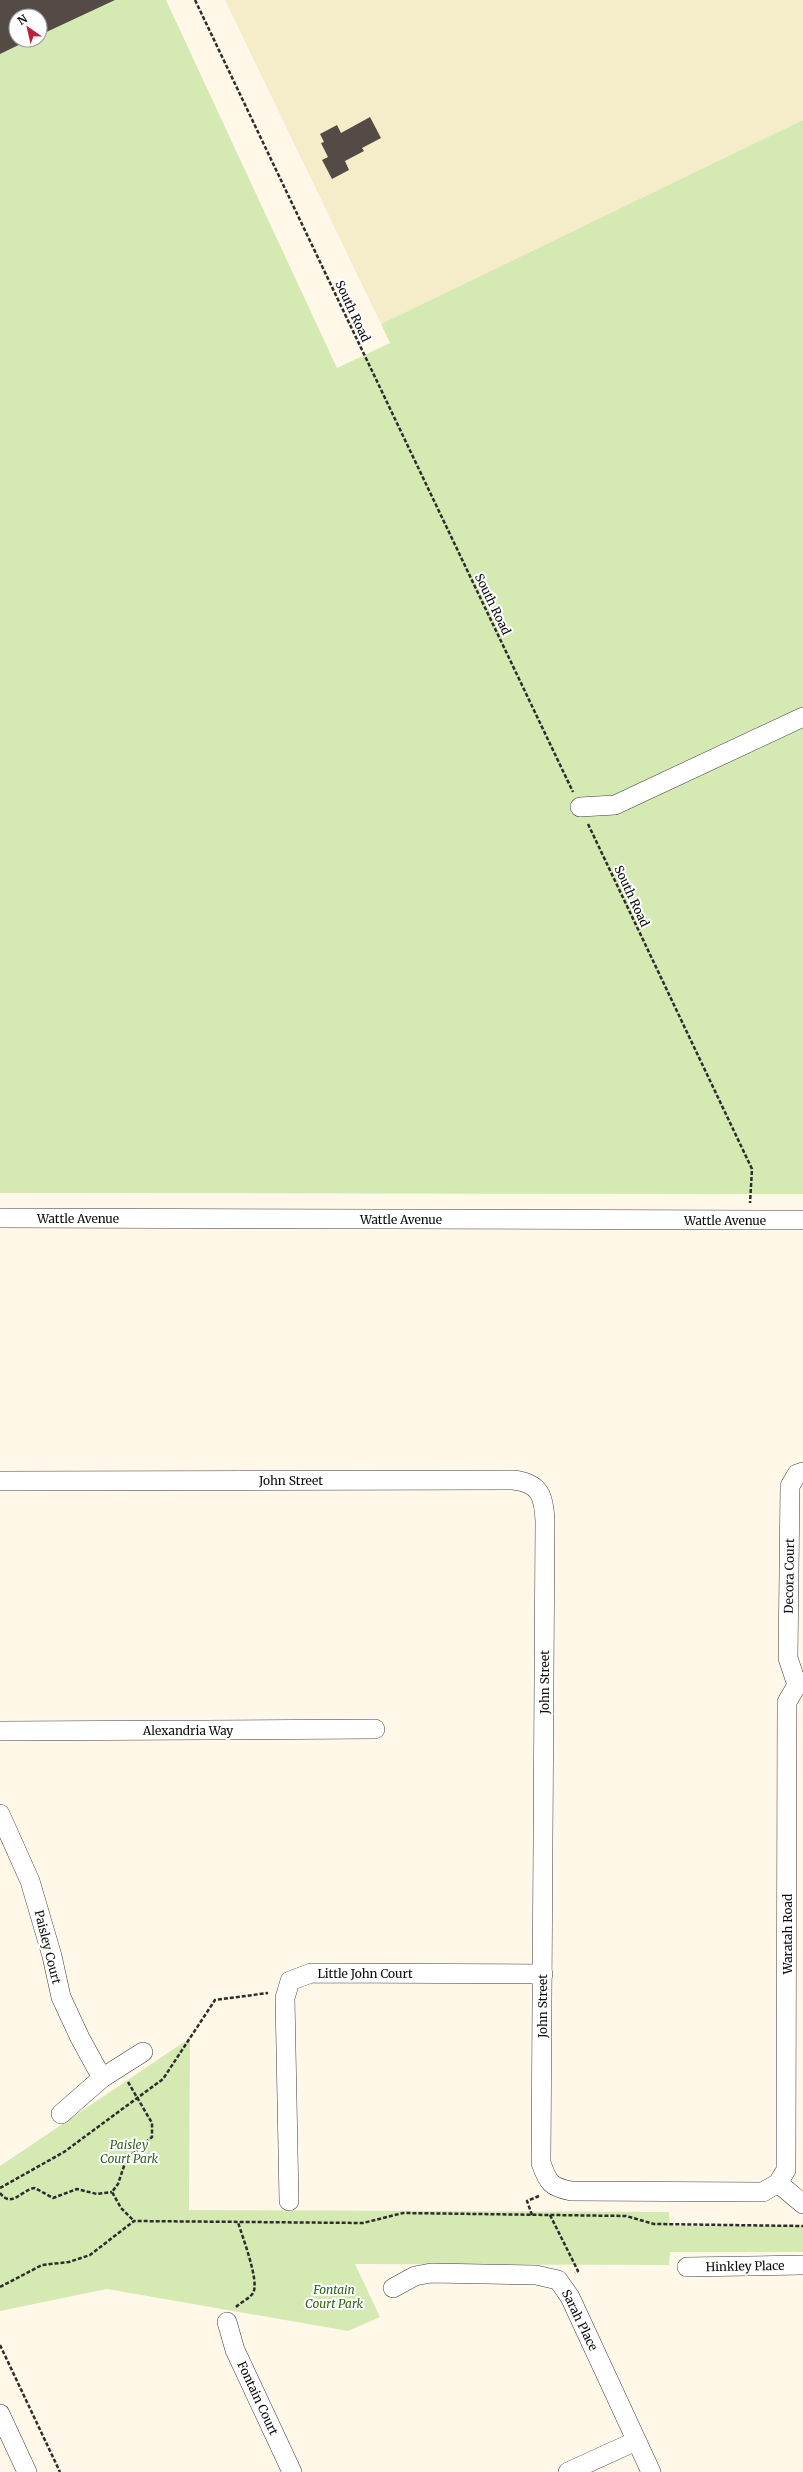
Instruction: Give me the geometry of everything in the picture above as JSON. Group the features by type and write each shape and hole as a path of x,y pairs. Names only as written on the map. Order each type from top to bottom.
{"street":[{"path":"580,807 615,805 803,717"},
{"name":"Wattle Avenue","path":"0,1218 803,1220"},
{"name":"Decora Court","path":"800,1684 788,1658 790,1486 797,1474 803,1472"},
{"name":"John Street","path":"0,1481 513,1480 527,1481 538,1490 544,1503 545,1521 541,2163 546,2177 555,2188"},
{"name":"Waratah Road","path":"778,2183 786,2170 787,1702 800,1684"},
{"name":"Alexandria Way","path":"0,1731 375,1730"},
{"name":"Paisley Court","path":"0,1814 30,1881 52,1956 61,1998 80,2038 102,2078"},
{"name":"Little John Court","path":"285,1992 290,1981 311,1973 543,1974"},
{"path":"285,1992 289,2201"},
{"path":"61,2114 102,2078 143,2052"},
{"path":"555,2188 577,2191 763,2192 778,2183 803,2204"},
{"name":"Hinkley Place","path":"687,2267 803,2265"},
{"name":"Sarah Place","path":"393,2288 415,2276 431,2273 549,2276 561,2284 570,2297 651,2472"},
{"name":"Fontain Court","path":"228,2322 235,2350 292,2472"},
{"path":"0,2414 27,2472"},
{"path":"568,2472 636,2441"}],"path":[{"name":"South Road","path":"195,0 752,1169 748,1220"},
{"path":"0,2188 64,2152 138,2099 163,2079 215,2000 285,1992"},
{"path":"0,2193 4,2197 14,2199 35,2188 53,2198 77,2189 97,2194 112,2192 118,2184 126,2160 152,2137 152,2124 124,2076 102,2078"},
{"path":"532,2215 527,2201 555,2188"},
{"path":"112,2192 121,2208 134,2221"},
{"path":"0,2286 42,2265 69,2262 90,2255 134,2221 363,2223 403,2213 626,2216 654,2224 803,2226"},
{"path":"550,2215 578,2271 561,2284"},
{"path":"228,2322 231,2313 249,2298 255,2287 254,2276 238,2222"},
{"path":"0,2345 60,2472"}],"shaded area":[{"path":"225,0 803,0 803,120 381,324"}],"green space":[{"path":"0,0 166,0 337,368 390,343 381,324 803,120 803,1194 0,1193"},
{"path":"190,2038 189,2210 669,2212 670,2226 803,2226 803,2252 670,2252 669,2265 355,2264 380,2317 348,2331 107,2289 0,2311 0,2166"}],"building":[{"path":"0,0 115,0 48,31 48,8 8,8 8,48 12,48 0,54"},
{"path":"370,117 381,138 362,148 364,151 345,161 349,170 332,179 322,160 328,157 321,143 324,142 320,134 337,125 341,133"}],"park label":[{"name":"Paisley Court Park","path":"129,2151"},
{"name":"Fontain Court Park","path":"334,2296"}]}
